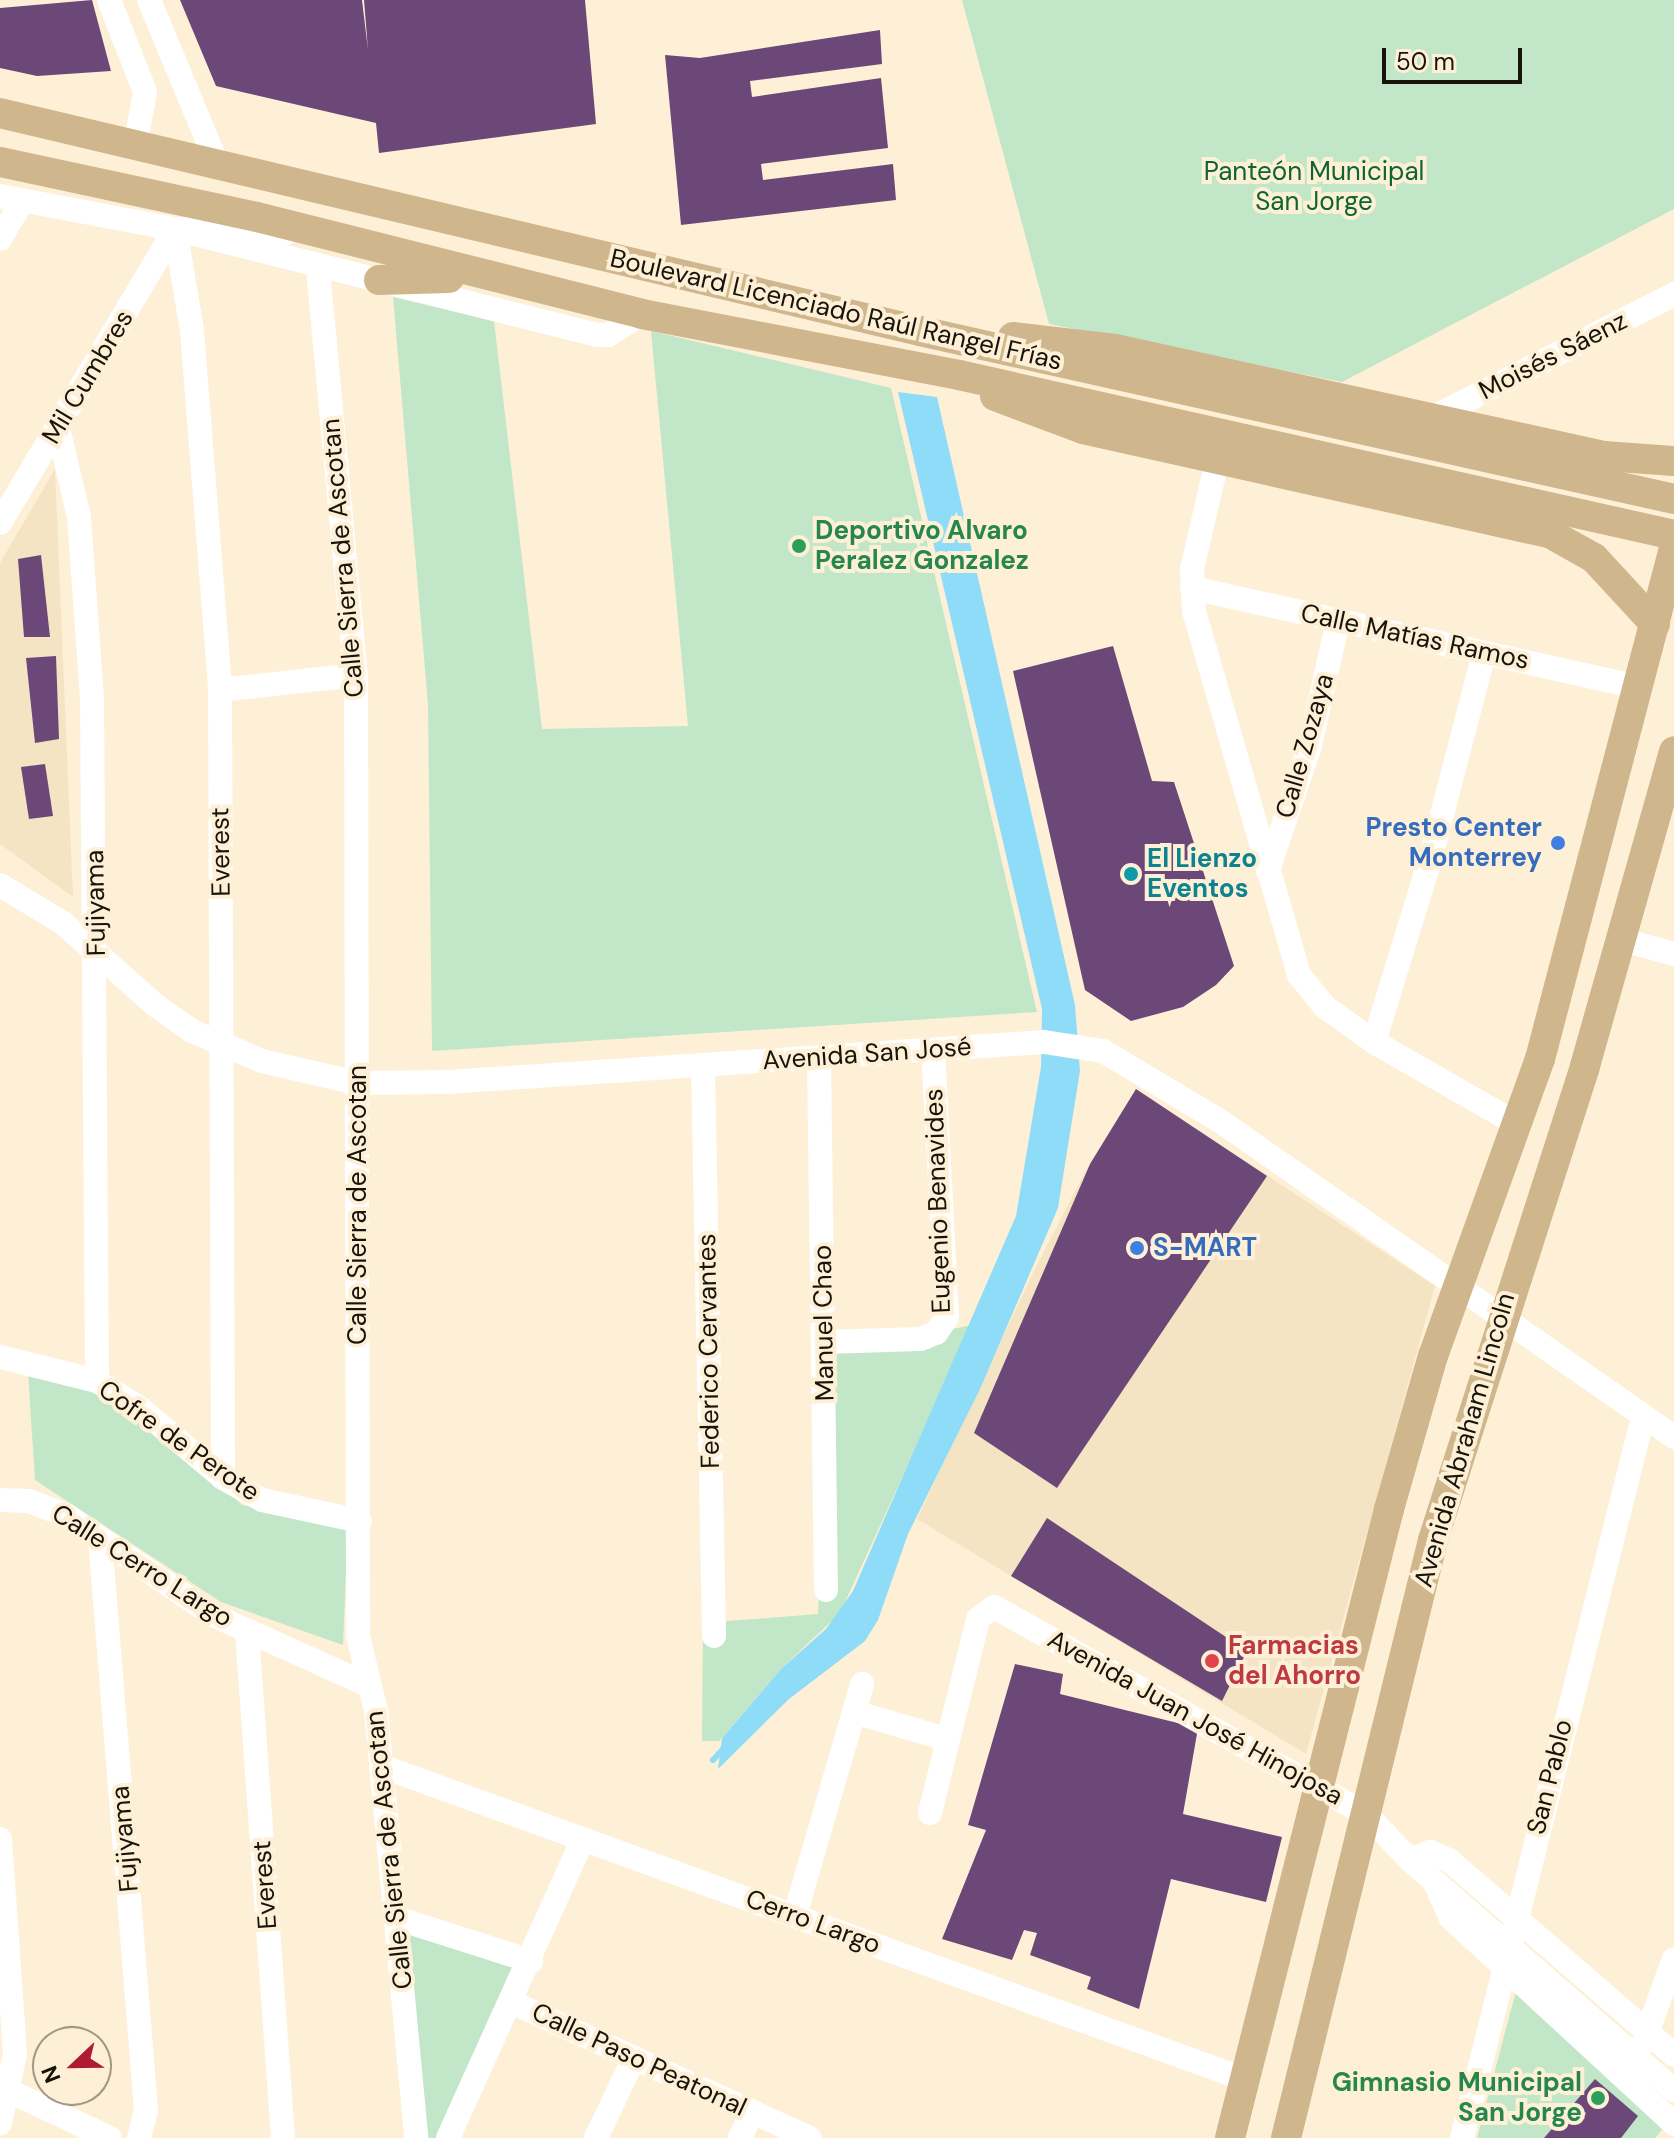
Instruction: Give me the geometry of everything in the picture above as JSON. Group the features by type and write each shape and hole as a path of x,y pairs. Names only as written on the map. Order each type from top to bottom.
{"main road":[{"name":"Boulevard Licenciado Raúl Rangel Frías","path":"0,113 219,168 957,339 1674,499"},
{"name":"Boulevard Licenciado Raúl Rangel Frías","path":"0,162 205,205 642,314 959,375 1050,419 1218,448"},
{"path":"379,280 486,276"},
{"path":"957,339 994,335 1115,349 1604,456 1674,461"},
{"path":"1427,507 1409,464 1417,436 1442,420"},
{"path":"1427,507 1454,501 1469,472 1463,439 1442,420"},
{"path":"1218,448 1427,507 1551,534 1594,558 1664,625"},
{"path":"1218,448 1674,535"},
{"path":"1230,2138 1389,1509 1456,1289 1540,1059 1638,687 1664,625 1674,548"},
{"name":"Avenida Abraham Lincoln","path":"1286,2138 1433,1540 1500,1318 1585,1066 1674,751"}],"street":[{"path":"109,0 145,92 135,147"},
{"path":"149,0 219,168"},
{"path":"0,239 11,198 175,229 318,269 379,280 597,335 608,335 642,314"},
{"path":"175,229 319,234"},
{"name":"Mil Cumbres","path":"0,523 175,229"},
{"name":"Everest","path":"175,229 192,331 220,690 223,1478"},
{"name":"Calle Sierra de Ascotan","path":"318,269 356,675 358,1636 376,1711 416,2138"},
{"name":"Moisés Sáenz","path":"1442,420 1674,294"},
{"name":"Fujiyama","path":"58,428 84,556 92,698 97,951 97,1381"},
{"path":"1218,448 1196,546 1192,588 1268,870 1305,986 1374,1042 1517,1124"},
{"name":"Calle Matías Ramos","path":"1192,588 1638,687"},
{"name":"Calle Zozaya","path":"1268,870 1309,749 1338,621"},
{"path":"1374,1042 1432,853 1484,653"},
{"path":"220,690 356,675"},
{"name":"Avenida San José","path":"0,885 63,923 155,1005 223,1046 357,1083 703,1066 1044,1042 1103,1051 1220,1121 1456,1289 1674,1437"},
{"path":"1619,939 1674,954"},
{"name":"Eugenio Benavides","path":"824,1342 920,1339 936,1333 947,1317 933,1050"},
{"name":"Manuel Chao","path":"819,1057 826,1590"},
{"name":"Federico Cervantes","path":"703,1066 714,1636"},
{"name":"Cofre de Perote","path":"0,1357 97,1381 141,1409 223,1478 270,1503 360,1521"},
{"name":"San Pablo","path":"1462,2138 1508,1943 1643,1417"},
{"name":"Calle Cerro Largo","path":"0,1500 47,1506 193,1604 247,1632 368,1685"},
{"name":"Fujiyama","path":"100,1539 146,2110 139,2138"},
{"name":"Avenida Juan José Hinojosa","path":"946,1739 976,1627 986,1608 1002,1610 1367,1815 1410,1860 1674,2090"},
{"name":"Everest","path":"247,1632 283,2138"},
{"path":"795,1915 862,1684"},
{"path":"854,1712 946,1739 930,1813"},
{"name":"Cerro Largo","path":"381,1766 1244,2079"},
{"path":"0,1839 15,2054 0,2123"},
{"path":"448,2138 531,1961 582,1841"},
{"path":"1410,1860 1422,1853 1440,1854 1674,2055"},
{"name":"Avenida Juan José Hinojosa","path":"1436,1883 1451,1918 1674,2124"},
{"path":"396,1918 531,1961"},
{"path":"1637,2057 1674,1959"},
{"name":"Calle Paso Peatonal","path":"511,2002 810,2138"},
{"path":"596,2138 634,2058"},
{"path":"5,2089 110,2138"},
{"path":"740,2138 752,2112"}],"shaded area":[{"path":"55,469 73,897 0,844 0,563"},
{"path":"1136,1089 1435,1286 1306,1754 917,1519 1033,1273 1084,1174"}],"green space":[{"name":"Panteón Municipal San Jorge","path":"962,0 1674,0 1674,209 1342,382 1049,324"},
{"name":"Deportivo Alvaro Peralez Gonzalez","path":"393,297 494,321 542,729 688,726 651,331 891,388 1037,1012 432,1051 428,704"},
{"path":"972,1325 840,1613 781,1669 719,1741 702,1741 703,1623 818,1614 830,1348 930,1349 948,1330"},
{"path":"28,1372 81,1382 158,1427 242,1505 348,1524 343,1645 221,1602 35,1480"},
{"path":"406,1924 518,1964 442,2138 422,2138"},
{"path":"1516,1991 1668,2123 1655,2138 1477,2138"}],"water":[{"path":"898,392 937,397 1075,1005 1080,1071 1058,1208 980,1389 908,1534 878,1620 865,1641 789,1699 718,1769 722,1738 781,1669 826,1629 853,1591 1016,1216 1041,1067 1042,1009"}],"building":[{"path":"92,0 111,71 37,76 0,68 0,8"},
{"path":"180,0 362,0 368,50 364,0 585,0 596,124 379,153 376,123 216,86"},
{"path":"880,30 882,64 750,81 752,97 881,78 888,148 761,164 763,180 893,164 896,200 681,225 665,55 700,58"},
{"path":"41,555 50,637 24,637 18,559"},
{"name":"El Lienzo Eventos","path":"1113,646 1152,781 1174,782 1234,966 1216,985 1183,1007 1131,1021 1085,990 1013,671"},
{"path":"56,656 59,739 35,743 26,658"},
{"path":"45,764 53,816 29,819 21,767"},
{"name":"S-MART","path":"1136,1089 1267,1176 1057,1488 974,1433 1090,1164"},
{"path":"1047,1518 1247,1651 1222,1701 1011,1576"},
{"path":"1015,1664 1063,1674 1060,1694 1198,1728 1183,1814 1282,1837 1266,1902 1171,1879 1139,2009 1087,1989 1091,1977 1030,1955 1037,1933 1024,1930 1012,1960 942,1939 986,1830 968,1825"},
{"name":"Gimnasio Municipal San Jorge","path":"1595,2079 1638,2116 1621,2138 1544,2138"}],"waterway":[{"path":"713,1760 724,1748"}],"place":[{"name":"Deportivo Alvaro Peralez Gonzalez","path":"799,546"},
{"name":"Presto Center Monterrey","path":"1558,843"},
{"name":"El Lienzo Eventos","path":"1131,874"},
{"name":"S-MART","path":"1137,1248"},
{"name":"Farmacias del Ahorro","path":"1212,1661"},
{"name":"Gimnasio Municipal San Jorge","path":"1598,2098"}]}
